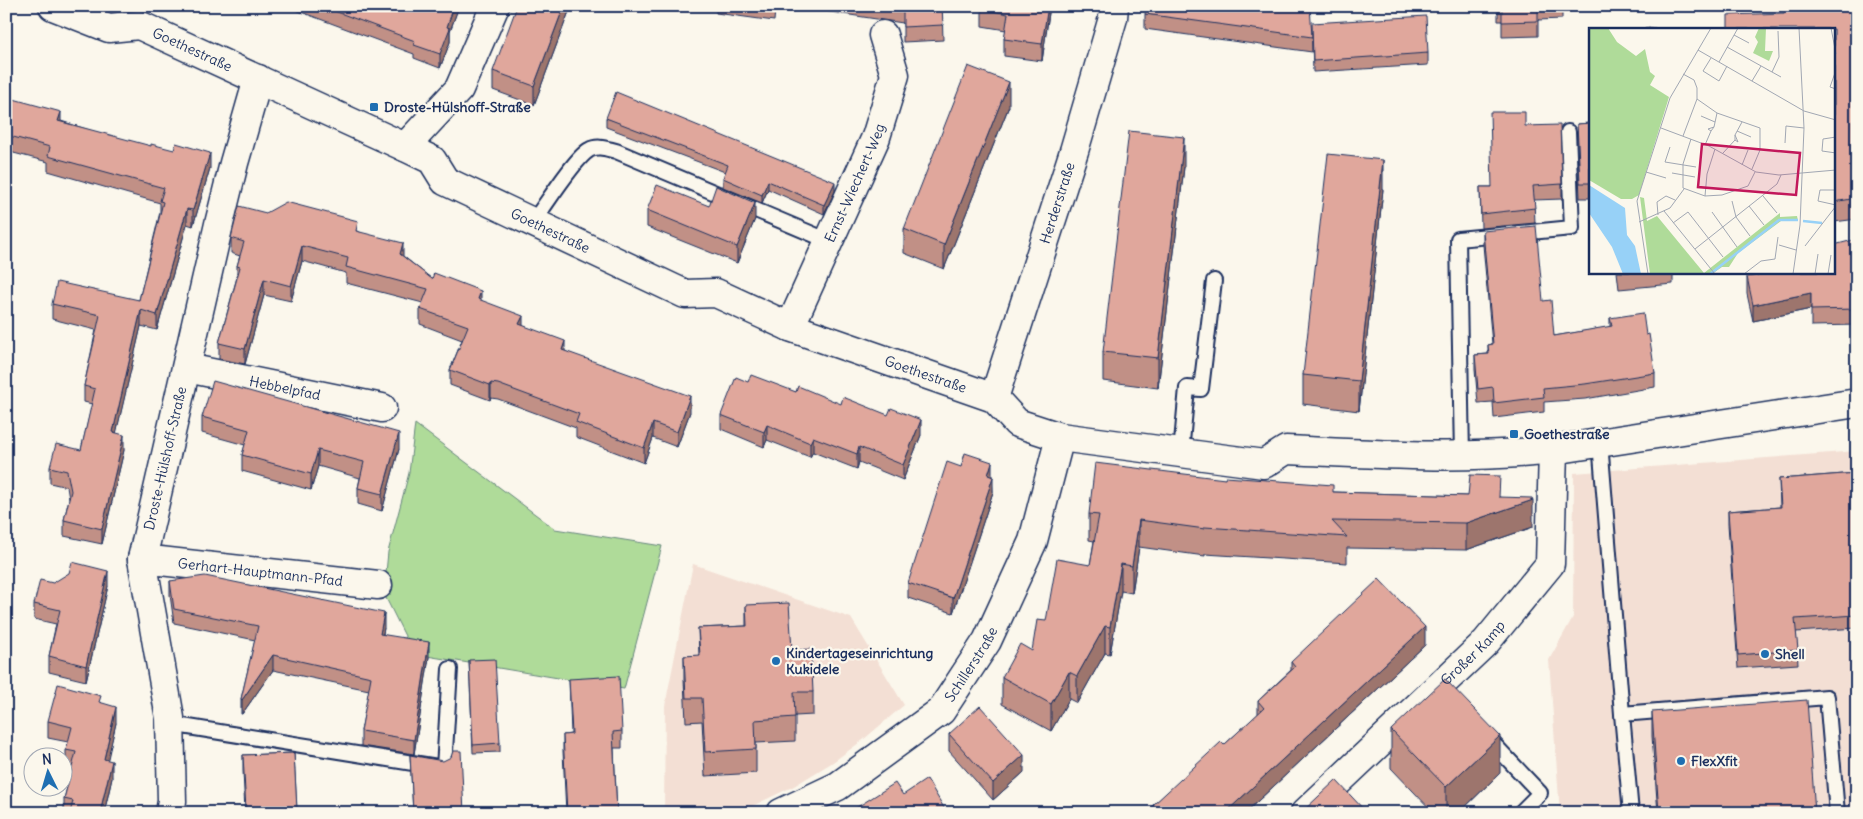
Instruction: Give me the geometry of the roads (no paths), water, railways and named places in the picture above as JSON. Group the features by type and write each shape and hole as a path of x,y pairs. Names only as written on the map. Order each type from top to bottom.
{"street":[{"name":"Goethestraße","path":"53,6 109,28 139,25 432,160 445,181 685,294 716,293 790,327 994,398 1017,423 1060,437 1264,464 1286,450 1462,456 1514,454 1553,450 1857,403"},
{"path":"405,147 459,89 495,6"},
{"name":"Herderstraße","path":"994,398 1074,151 1113,18 1114,6"},
{"name":"Ernst-Wiechert-Weg","path":"790,327 876,137 895,75 883,35"},
{"name":"Droste-Hülshoff-Straße","path":"170,813 172,801 170,724 142,559 232,171 258,79"},
{"name":"Hebbelpfad","path":"187,368 382,408"},
{"name":"Schillerstraße","path":"781,813 838,786 941,711 987,641 1033,540 1060,437"},
{"name":"Großer Kamp","path":"1305,813 1442,690 1486,642 1550,564 1553,450"},
{"name":"Gerhart-Hauptmann-Pfad","path":"142,559 378,585"}],"lane":[{"path":"1462,456 1458,239 1572,228 1568,132"},
{"path":"532,222 579,159 590,150 602,147 616,151 829,241"},
{"path":"1181,453 1186,388 1201,389 1214,281"},
{"path":"1600,442 1631,813"},
{"path":"170,724 444,768 450,670"},
{"path":"1622,714 1827,697 1837,813"},
{"path":"1480,729 1540,793 1520,813"}],"place":[{"name":"Droste-Hülshoff-Straße","path":"374,107"},
{"name":"Goethestraße","path":"1514,434"},
{"name":"Shell","path":"1765,654"},
{"name":"Kindertageseinrichtung Kukidele","path":"776,661"},
{"name":"FlexXfit","path":"1681,761"}]}
